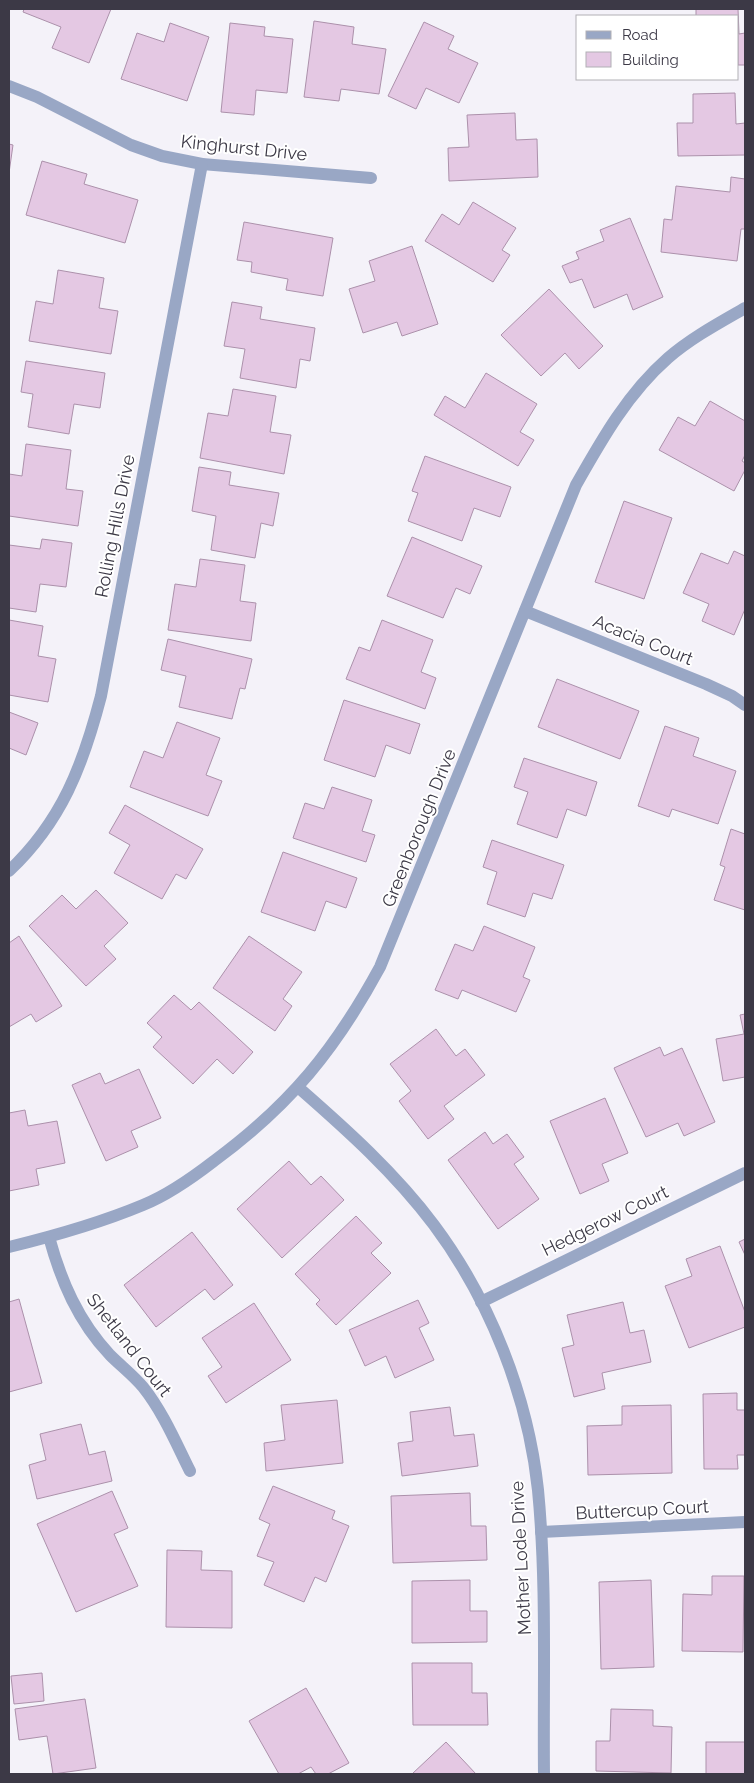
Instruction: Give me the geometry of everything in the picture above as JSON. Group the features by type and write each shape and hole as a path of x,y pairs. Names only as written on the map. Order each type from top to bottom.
{"street":[{"name":"Kinghurst Drive","path":"9,86 37,98 131,146 162,156 202,164 371,178"},
{"name":"Rolling Hills Drive","path":"9,871 27,854 53,821 74,782 90,740 101,696 202,164"},
{"name":"Greenborough Drive","path":"9,1247 49,1237 145,1205 192,1178 247,1137 299,1088 339,1036 359,1006 380,967 576,485 603,436 632,395 668,358 707,330 745,308"},
{"name":"Acacia Court","path":"525,611 706,684 732,696 745,705"},
{"name":"Mother Lode Drive","path":"299,1088 359,1141 434,1225 481,1302 496,1332 520,1402 537,1488 541,1532 544,1774"},
{"name":"Hedgerow Court","path":"481,1302 745,1172"},
{"name":"Shetland Court","path":"49,1237 66,1289 78,1312 110,1354 143,1387 158,1409 190,1471"},
{"name":"Buttercup Court","path":"541,1532 745,1522"}],"building":[{"path":"24,9 111,9 89,63 52,48 61,27 23,12"},
{"path":"696,9 738,9 738,15 696,15"},
{"path":"314,21 354,27 352,44 386,49 379,94 341,89 339,101 304,97"},
{"path":"424,22 454,36 448,49 478,63 459,103 426,88 416,109 388,96"},
{"path":"170,23 209,37 187,101 121,79 137,33 164,42"},
{"path":"230,23 265,27 264,36 293,39 287,93 256,90 254,115 221,112"},
{"path":"745,33 745,65 739,65 739,34"},
{"path":"735,93 736,124 745,123 745,155 678,156 677,123 693,123 693,94"},
{"path":"515,113 516,140 537,139 538,177 449,181 448,148 469,147 467,115"},
{"path":"9,144 13,145 9,173"},
{"path":"42,161 87,174 84,184 138,200 125,243 26,215"},
{"path":"731,177 745,179 745,229 741,229 737,261 661,252 664,219 672,220 676,186 730,192"},
{"path":"473,202 516,228 502,250 510,255 493,282 425,241 442,214 459,225"},
{"path":"630,218 663,297 633,310 627,294 594,308 582,279 570,283 562,266 579,259 576,252 604,241 600,230"},
{"path":"244,222 333,238 323,296 286,290 288,279 251,272 252,262 237,260"},
{"path":"412,246 438,324 402,336 397,322 363,333 349,289 375,281 369,261"},
{"path":"58,270 104,278 99,308 118,311 111,354 29,341 36,301 53,304"},
{"path":"549,289 603,346 579,369 565,353 541,376 501,335"},
{"path":"232,302 262,307 260,319 315,328 310,361 300,359 296,388 240,378 245,349 224,346"},
{"path":"26,361 105,373 100,408 74,404 69,434 28,427 33,394 21,392"},
{"path":"486,373 537,404 520,432 534,440 518,466 434,415 445,396 465,408"},
{"path":"233,389 276,396 270,432 291,435 284,474 200,458 208,413 228,416"},
{"path":"710,401 745,421 745,455 742,461 745,463 745,470 734,491 659,450 678,417 695,426"},
{"path":"26,444 71,450 66,489 83,491 78,526 9,516 9,474 22,476"},
{"path":"425,456 511,487 500,517 474,508 462,541 408,521 418,493 412,491"},
{"path":"199,467 231,472 229,485 279,493 273,526 261,523 255,558 211,550 216,516 192,511"},
{"path":"624,501 672,518 644,599 595,582"},
{"path":"412,537 482,566 470,594 456,588 443,618 387,596"},
{"path":"42,539 72,543 66,587 40,584 36,612 9,608 9,545 40,549"},
{"path":"734,551 745,556 745,609 734,635 702,621 709,604 683,593 701,553 728,564"},
{"path":"200,559 245,565 240,601 256,603 251,641 168,630 175,584 196,587"},
{"path":"9,620 43,626 38,656 56,659 48,702 9,695"},
{"path":"382,620 433,640 421,672 436,678 425,709 346,679 359,647 370,651"},
{"path":"168,639 252,659 245,689 240,688 232,719 179,707 186,676 161,670"},
{"path":"557,679 639,711 620,759 538,727"},
{"path":"344,700 420,724 410,754 386,745 375,777 324,760"},
{"path":"9,712 38,723 26,755 9,748"},
{"path":"177,722 220,738 206,775 222,781 208,816 130,787 144,751 163,758"},
{"path":"665,726 699,738 693,756 736,771 718,824 672,809 669,817 638,806"},
{"path":"524,758 597,782 586,816 567,809 557,838 517,824 528,792 514,787"},
{"path":"332,787 372,800 362,831 375,835 366,862 293,838 305,803 324,809"},
{"path":"125,805 203,849 186,879 176,874 162,899 114,873 130,845 109,833"},
{"path":"731,829 745,834 745,910 714,900 725,867 720,865"},
{"path":"492,840 564,865 552,899 533,893 525,917 487,904 497,872 483,867"},
{"path":"283,852 357,878 346,908 326,901 315,931 261,912"},
{"path":"96,890 128,923 104,946 116,959 86,986 29,926 62,895 76,909"},
{"path":"484,926 535,947 523,977 530,980 516,1012 462,990 458,999 435,990 455,944 473,951"},
{"path":"19,936 62,1006 36,1022 31,1014 9,1027 9,943"},
{"path":"249,936 302,972 283,999 292,1006 275,1031 213,988"},
{"path":"174,995 191,1010 199,1002 253,1052 233,1074 217,1059 193,1084 153,1047 162,1037 147,1023"},
{"path":"745,1014 745,1077 723,1081 716,1039 744,1034 740,1015"},
{"path":"436,1029 456,1056 465,1049 485,1075 444,1106 454,1119 428,1139 399,1101 411,1091 390,1064"},
{"path":"660,1047 664,1056 682,1048 715,1122 684,1136 678,1123 646,1137 614,1068"},
{"path":"139,1069 161,1118 131,1131 138,1147 106,1161 72,1085 100,1073 105,1084"},
{"path":"605,1098 628,1153 602,1164 609,1181 580,1194 550,1121"},
{"path":"25,1110 28,1126 57,1121 65,1163 36,1169 39,1185 9,1191 9,1113"},
{"path":"485,1132 493,1144 507,1134 524,1157 514,1164 539,1199 498,1229 448,1160"},
{"path":"289,1161 311,1185 321,1176 344,1200 282,1258 237,1209"},
{"path":"356,1216 382,1243 371,1253 391,1273 336,1325 316,1304 320,1300 295,1274"},
{"path":"192,1232 233,1285 214,1300 205,1289 156,1327 124,1285"},
{"path":"745,1239 745,1255 739,1242"},
{"path":"720,1246 745,1312 745,1327 689,1348 665,1286 692,1276 686,1259"},
{"path":"19,1299 42,1383 9,1392 9,1302"},
{"path":"418,1300 429,1323 419,1328 434,1360 395,1378 386,1356 365,1366 349,1330"},
{"path":"623,1302 630,1333 644,1330 651,1362 602,1373 605,1389 574,1397 562,1348 574,1345 567,1315"},
{"path":"254,1303 291,1360 226,1403 208,1376 222,1367 202,1338"},
{"path":"737,1393 737,1410 745,1410 745,1455 737,1455 738,1469 704,1469 703,1394"},
{"path":"337,1400 343,1463 266,1471 264,1443 285,1440 281,1405"},
{"path":"671,1405 672,1473 588,1475 587,1426 622,1425 622,1406"},
{"path":"450,1407 454,1436 474,1434 478,1466 402,1476 398,1443 413,1441 410,1412"},
{"path":"81,1424 89,1455 105,1451 112,1481 37,1499 29,1465 46,1460 40,1434"},
{"path":"273,1486 335,1511 332,1519 349,1526 326,1582 315,1577 304,1602 264,1585 274,1562 257,1556 270,1524 259,1519"},
{"path":"112,1491 128,1528 114,1534 138,1586 76,1612 37,1524"},
{"path":"470,1493 471,1526 486,1526 487,1560 393,1563 391,1496"},
{"path":"167,1550 202,1551 201,1570 232,1571 232,1628 166,1627"},
{"path":"712,1576 744,1576 743,1652 682,1651 683,1594 712,1595"},
{"path":"470,1580 470,1611 487,1611 487,1642 412,1643 412,1581"},
{"path":"651,1580 654,1667 601,1669 599,1582"},
{"path":"412,1663 472,1663 472,1693 487,1693 488,1725 413,1725"},
{"path":"42,1673 44,1701 14,1704 11,1676"},
{"path":"306,1688 349,1763 328,1774 316,1774 311,1767 298,1774 279,1774 249,1721"},
{"path":"85,1699 96,1768 53,1774 47,1736 19,1740 15,1709"},
{"path":"611,1709 653,1710 653,1726 672,1727 671,1773 596,1771 596,1741 610,1741"},
{"path":"446,1742 476,1774 412,1774"},
{"path":"706,1742 745,1742 745,1774 706,1774"}]}
